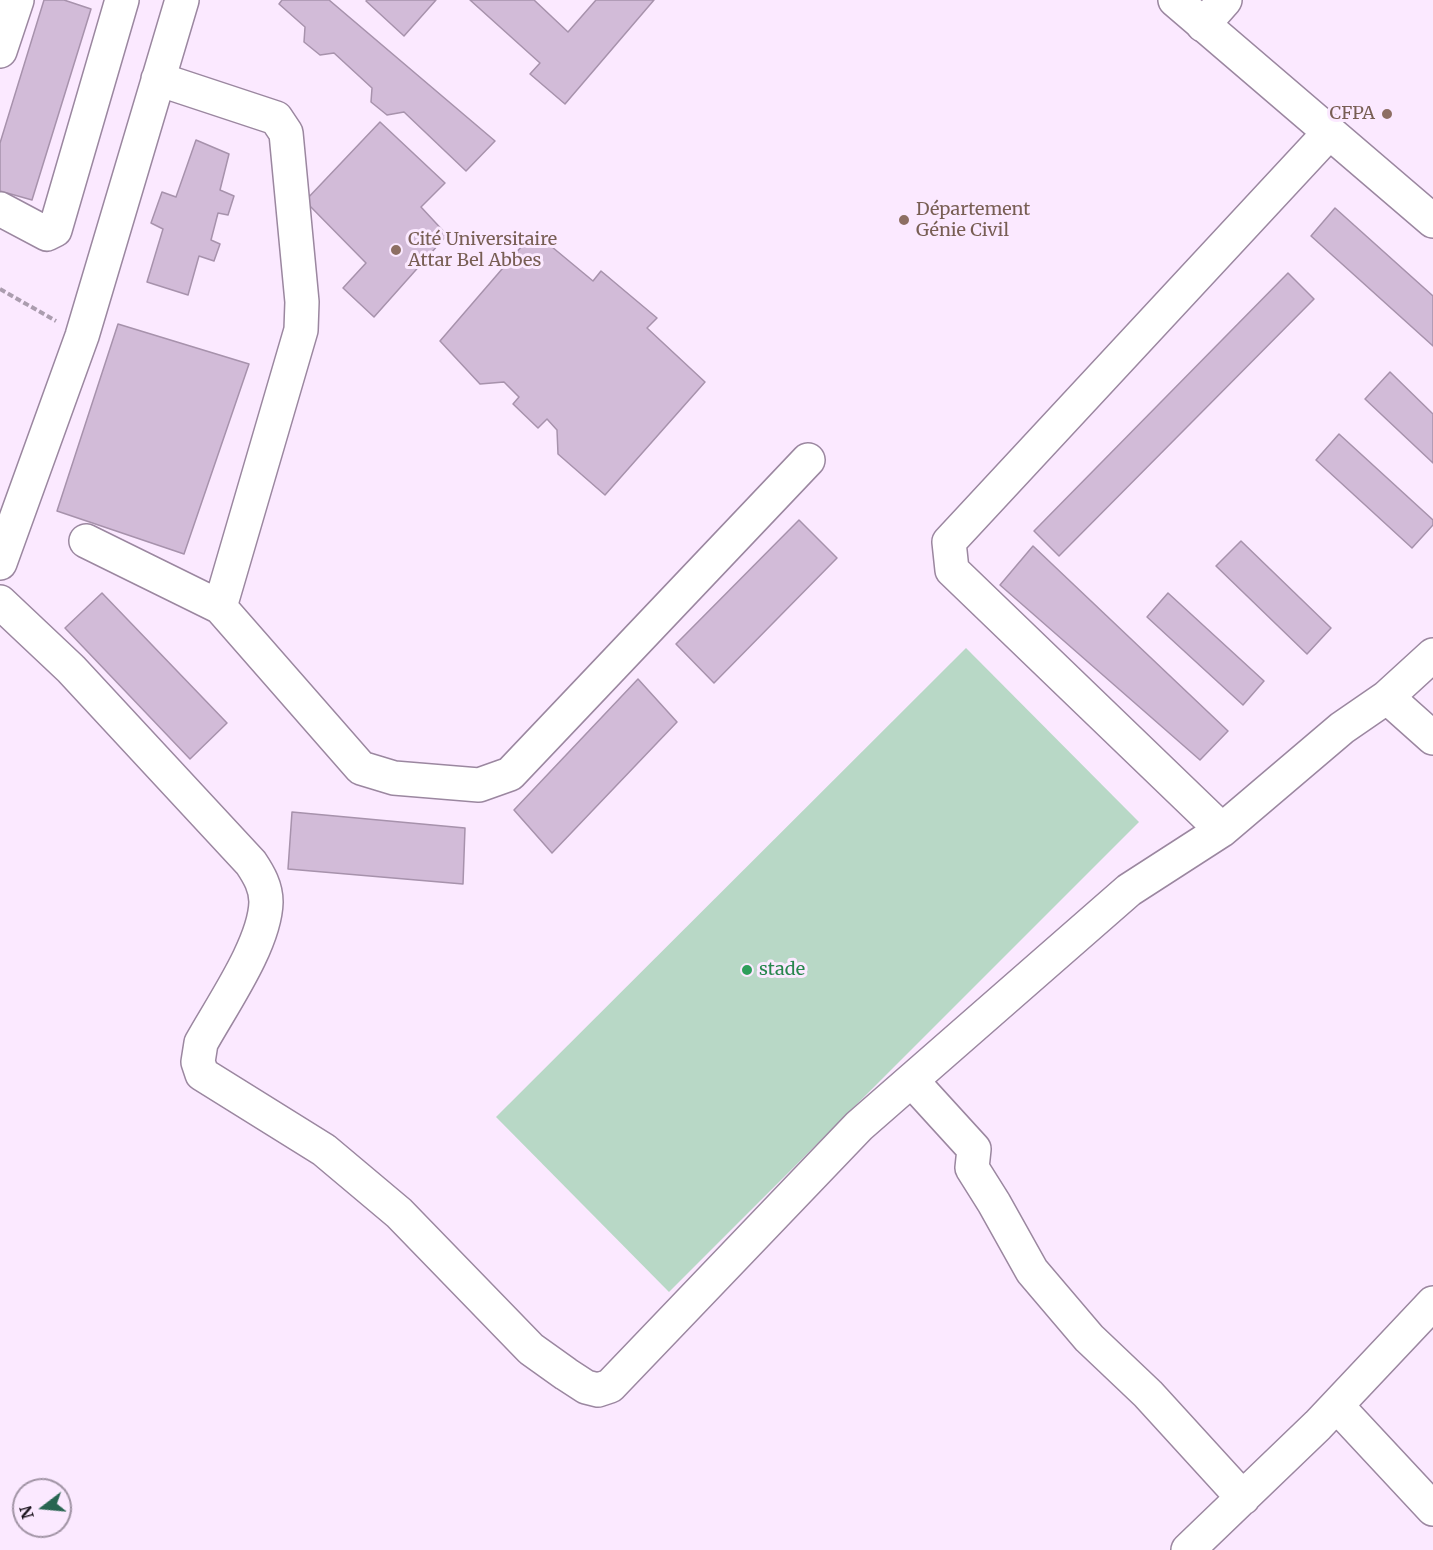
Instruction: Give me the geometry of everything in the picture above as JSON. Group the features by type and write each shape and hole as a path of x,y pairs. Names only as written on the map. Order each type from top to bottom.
{"street":[{"path":"0,51 17,0"},
{"path":"0,209 47,234 55,230 122,0"},
{"path":"0,563 82,336 182,0"},
{"path":"1174,0 1433,221"},
{"path":"1203,25 1225,0"},
{"path":"158,79 276,118 286,133 289,150 302,302 301,330 220,607"},
{"path":"1222,830 952,570 949,542 1329,133"},
{"path":"86,541 220,607 361,768 394,778 479,785 510,774 808,460"},
{"path":"0,602 71,669 251,863 262,881 266,900 264,919 256,944 201,1043 198,1062 202,1074 324,1150 399,1213 531,1349 566,1374 598,1390 610,1386 860,1126 1129,890 1222,830 1342,728 1387,697 1433,655"},
{"path":"1387,697 1433,738"},
{"path":"912,1081 974,1149 972,1168 1032,1271 1089,1338 1148,1394 1243,1498"},
{"path":"1188,1550 1337,1406 1433,1303"},
{"path":"1337,1406 1433,1509"}],"path":[{"path":"0,289 82,336"}],"green space":[{"path":"966,648 1139,822 669,1292 496,1117"}],"building":[{"path":"44,0 64,0 91,9 32,200 0,191 0,143"},
{"path":"282,0 329,0 495,141 466,171 404,112 387,115 371,102 372,88 334,53 320,55 304,42 305,27 279,4"},
{"path":"367,0 436,0 404,36"},
{"path":"470,0 534,0 568,32 596,0 654,0 565,104 530,74 540,63"},
{"path":"380,122 445,183 421,207 447,235 374,317 343,288 366,263 305,201"},
{"path":"196,140 229,154 220,190 234,196 228,215 218,213 211,240 220,244 214,261 199,256 188,295 147,282 163,229 151,223 162,192 176,197"},
{"path":"1335,208 1433,296 1433,346 1311,236"},
{"path":"534,232 593,281 601,271 657,318 647,328 705,382 605,495 558,454 557,430 547,419 538,428 513,404 519,397 504,382 480,384 440,341"},
{"path":"1288,273 1314,299 1059,556 1034,531"},
{"path":"118,324 249,364 184,554 57,511"},
{"path":"1390,372 1433,414 1433,463 1365,399"},
{"path":"1339,434 1433,520 1433,525 1412,548 1316,460"},
{"path":"799,520 837,558 714,683 676,644"},
{"path":"1241,541 1331,628 1307,654 1216,566"},
{"path":"1033,546 1228,731 1200,760 1000,585"},
{"path":"102,593 227,723 190,759 65,628"},
{"path":"1168,593 1264,681 1243,705 1147,617"},
{"path":"638,679 677,722 552,853 514,810"},
{"path":"292,812 465,828 463,884 288,869"}],"place":[{"name":"CFPA","path":"1387,114"},
{"name":"Département Génie Civil","path":"904,220"},
{"name":"Cité Universitaire Attar Bel Abbes","path":"396,250"},
{"name":"stade","path":"747,970"}]}
